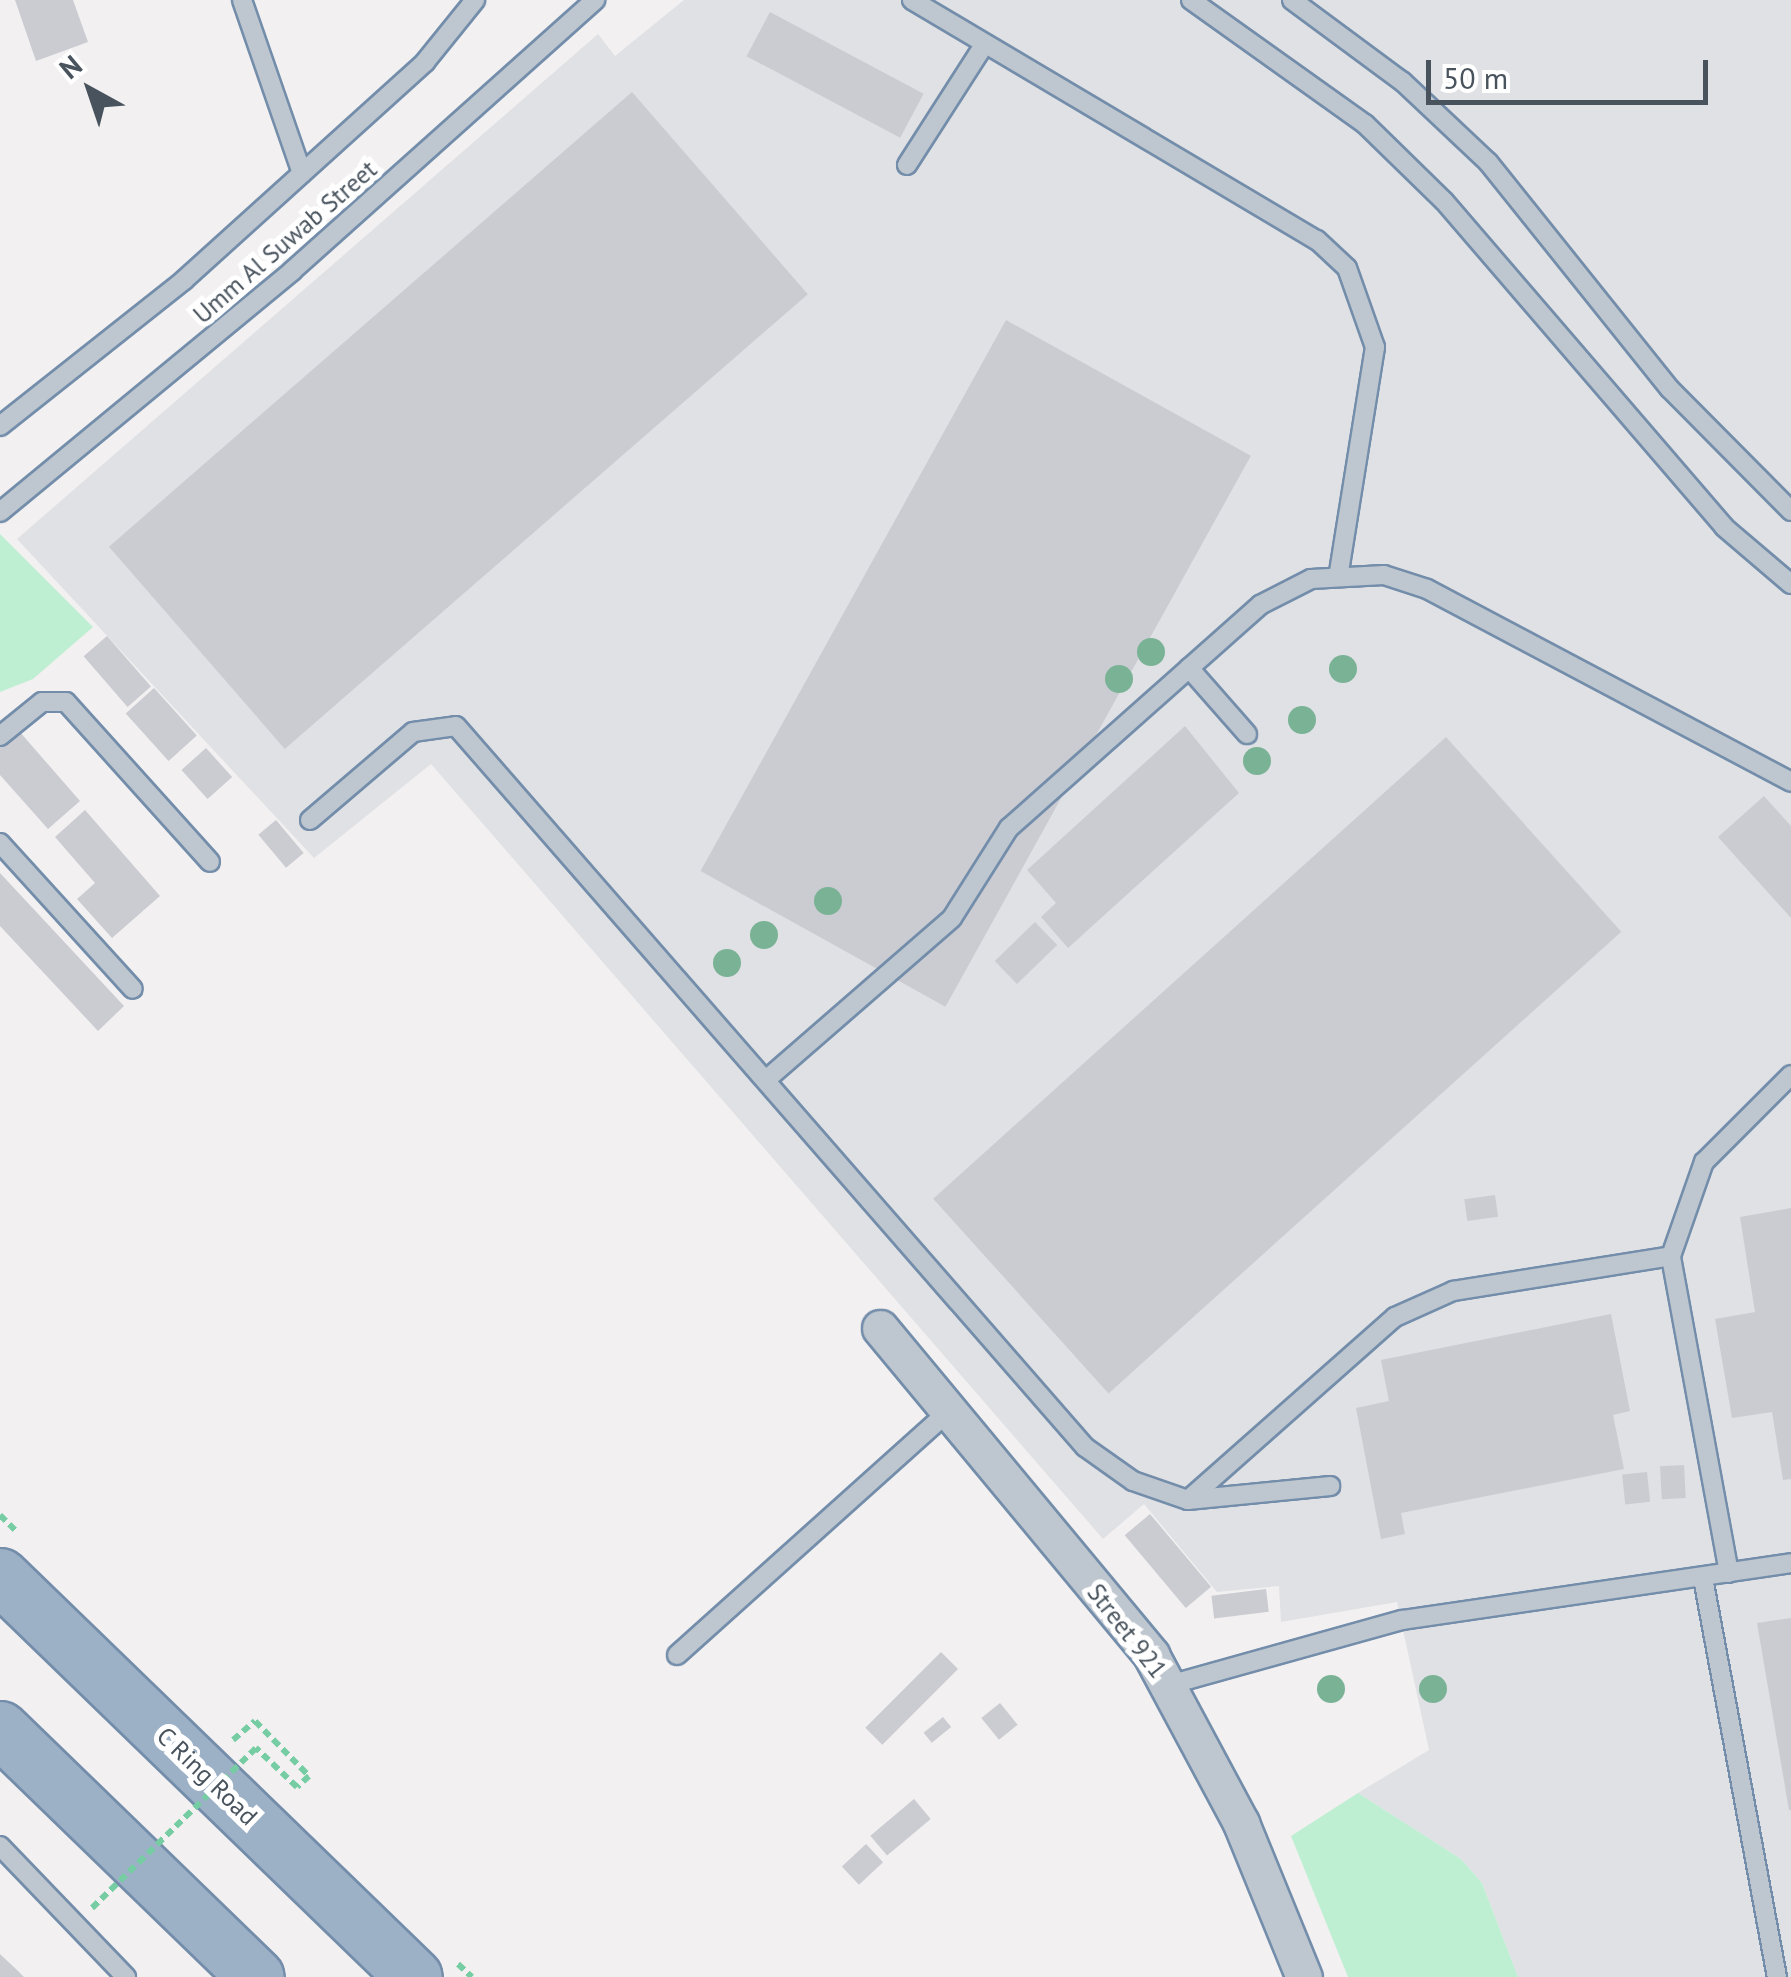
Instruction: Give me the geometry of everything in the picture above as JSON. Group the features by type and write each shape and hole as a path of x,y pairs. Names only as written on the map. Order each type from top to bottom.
{"highway":[{"name":"C Ring Road","path":"0,1576 414,1977"},
{"path":"0,1729 256,1977"}],"street":[{"name":"Street 921","path":"880,1328 1169,1686 1241,1823 1304,1977"}],"lane":[{"path":"242,0 302,173"},
{"name":"Umm Al Suwab Street","path":"0,426 302,173 425,62 475,0"},
{"name":"Umm Al Suwab Street","path":"0,512 292,271 595,0"},
{"path":"912,0 1317,240 1348,268 1375,347 1339,573"},
{"path":"1191,0 1365,124 1467,228 1724,527 1791,584"},
{"path":"1292,0 1404,82 1488,162 1670,389 1791,510"},
{"path":"907,164 984,45"},
{"path":"768,1079 952,918 1009,828 1189,668 1272,598 1339,573 1427,588 1791,782"},
{"path":"1189,668 1247,734"},
{"path":"0,736 42,702 66,702 210,862"},
{"path":"310,820 413,732 456,726 768,1079 1085,1447 1132,1481 1188,1500 1330,1486"},
{"path":"0,843 133,989"},
{"path":"1729,1573 1672,1256 1704,1162 1791,1075"},
{"path":"1188,1500 1395,1317 1484,1284 1672,1256"},
{"path":"677,1654 949,1411"},
{"path":"1169,1686 1402,1620 1791,1562"},
{"path":"1704,1578 1776,1977"},
{"path":"0,1846 126,1977"}],"path":[{"path":"92,1908 256,1748 297,1787 309,1776 255,1721 233,1740"}],"shaded area":[{"path":"684,0 1791,0 1791,1977 1518,1977 1482,1883 1461,1859 1358,1793 1429,1750 1397,1602 1281,1622 1279,1586 1217,1592 1144,1504 1103,1539 431,764 314,858 17,539 598,34 615,56"}],"green space":[{"path":"0,534 93,627 33,679 0,692"},
{"path":"1358,1793 1461,1859 1482,1883 1518,1977 1348,1977 1291,1836"}],"building":[{"path":"15,0 73,0 88,42 36,61"},
{"path":"770,12 924,94 900,138 747,56"},
{"path":"632,92 808,294 285,749 109,547"},
{"path":"1006,320 1251,456 945,1007 701,871"},
{"path":"107,636 151,687 128,707 84,656"},
{"path":"154,688 197,736 169,761 126,713"},
{"path":"1185,726 1239,793 1068,948 1041,917 1056,903 1027,870"},
{"path":"19,731 80,801 48,829 0,775 0,747"},
{"path":"1446,737 1621,932 1109,1393 933,1199"},
{"path":"206,748 232,777 208,799 181,770"},
{"path":"1764,796 1791,826 1791,918 1718,837"},
{"path":"85,810 160,896 112,938 77,899 95,883 55,837"},
{"path":"276,820 304,853 286,868 258,835"},
{"path":"0,873 124,1006 98,1031 0,926"},
{"path":"1035,922 1057,945 1017,984 995,961"},
{"path":"1495,1195 1498,1217 1467,1221 1464,1199"},
{"path":"1791,1208 1791,1479 1783,1480 1772,1412 1732,1418 1715,1319 1755,1312 1740,1217"},
{"path":"1611,1314 1630,1411 1613,1415 1624,1469 1401,1513 1405,1534 1381,1539 1356,1408 1389,1401 1381,1360"},
{"path":"1684,1465 1686,1498 1662,1499 1660,1466"},
{"path":"1647,1472 1650,1502 1625,1504 1622,1475"},
{"path":"1150,1514 1211,1587 1186,1608 1125,1535"},
{"path":"1266,1589 1269,1612 1214,1619 1211,1596"},
{"path":"1791,1618 1791,1810 1789,1810 1757,1623"},
{"path":"941,1652 958,1669 882,1745 865,1728"},
{"path":"1000,1703 1018,1725 999,1740 981,1718"},
{"path":"943,1717 951,1727 932,1743 924,1733"},
{"path":"914,1799 931,1819 887,1856 870,1836"},
{"path":"866,1844 883,1862 859,1885 842,1867"},
{"path":"0,1954 18,1971 24,1977 0,1977"}]}
